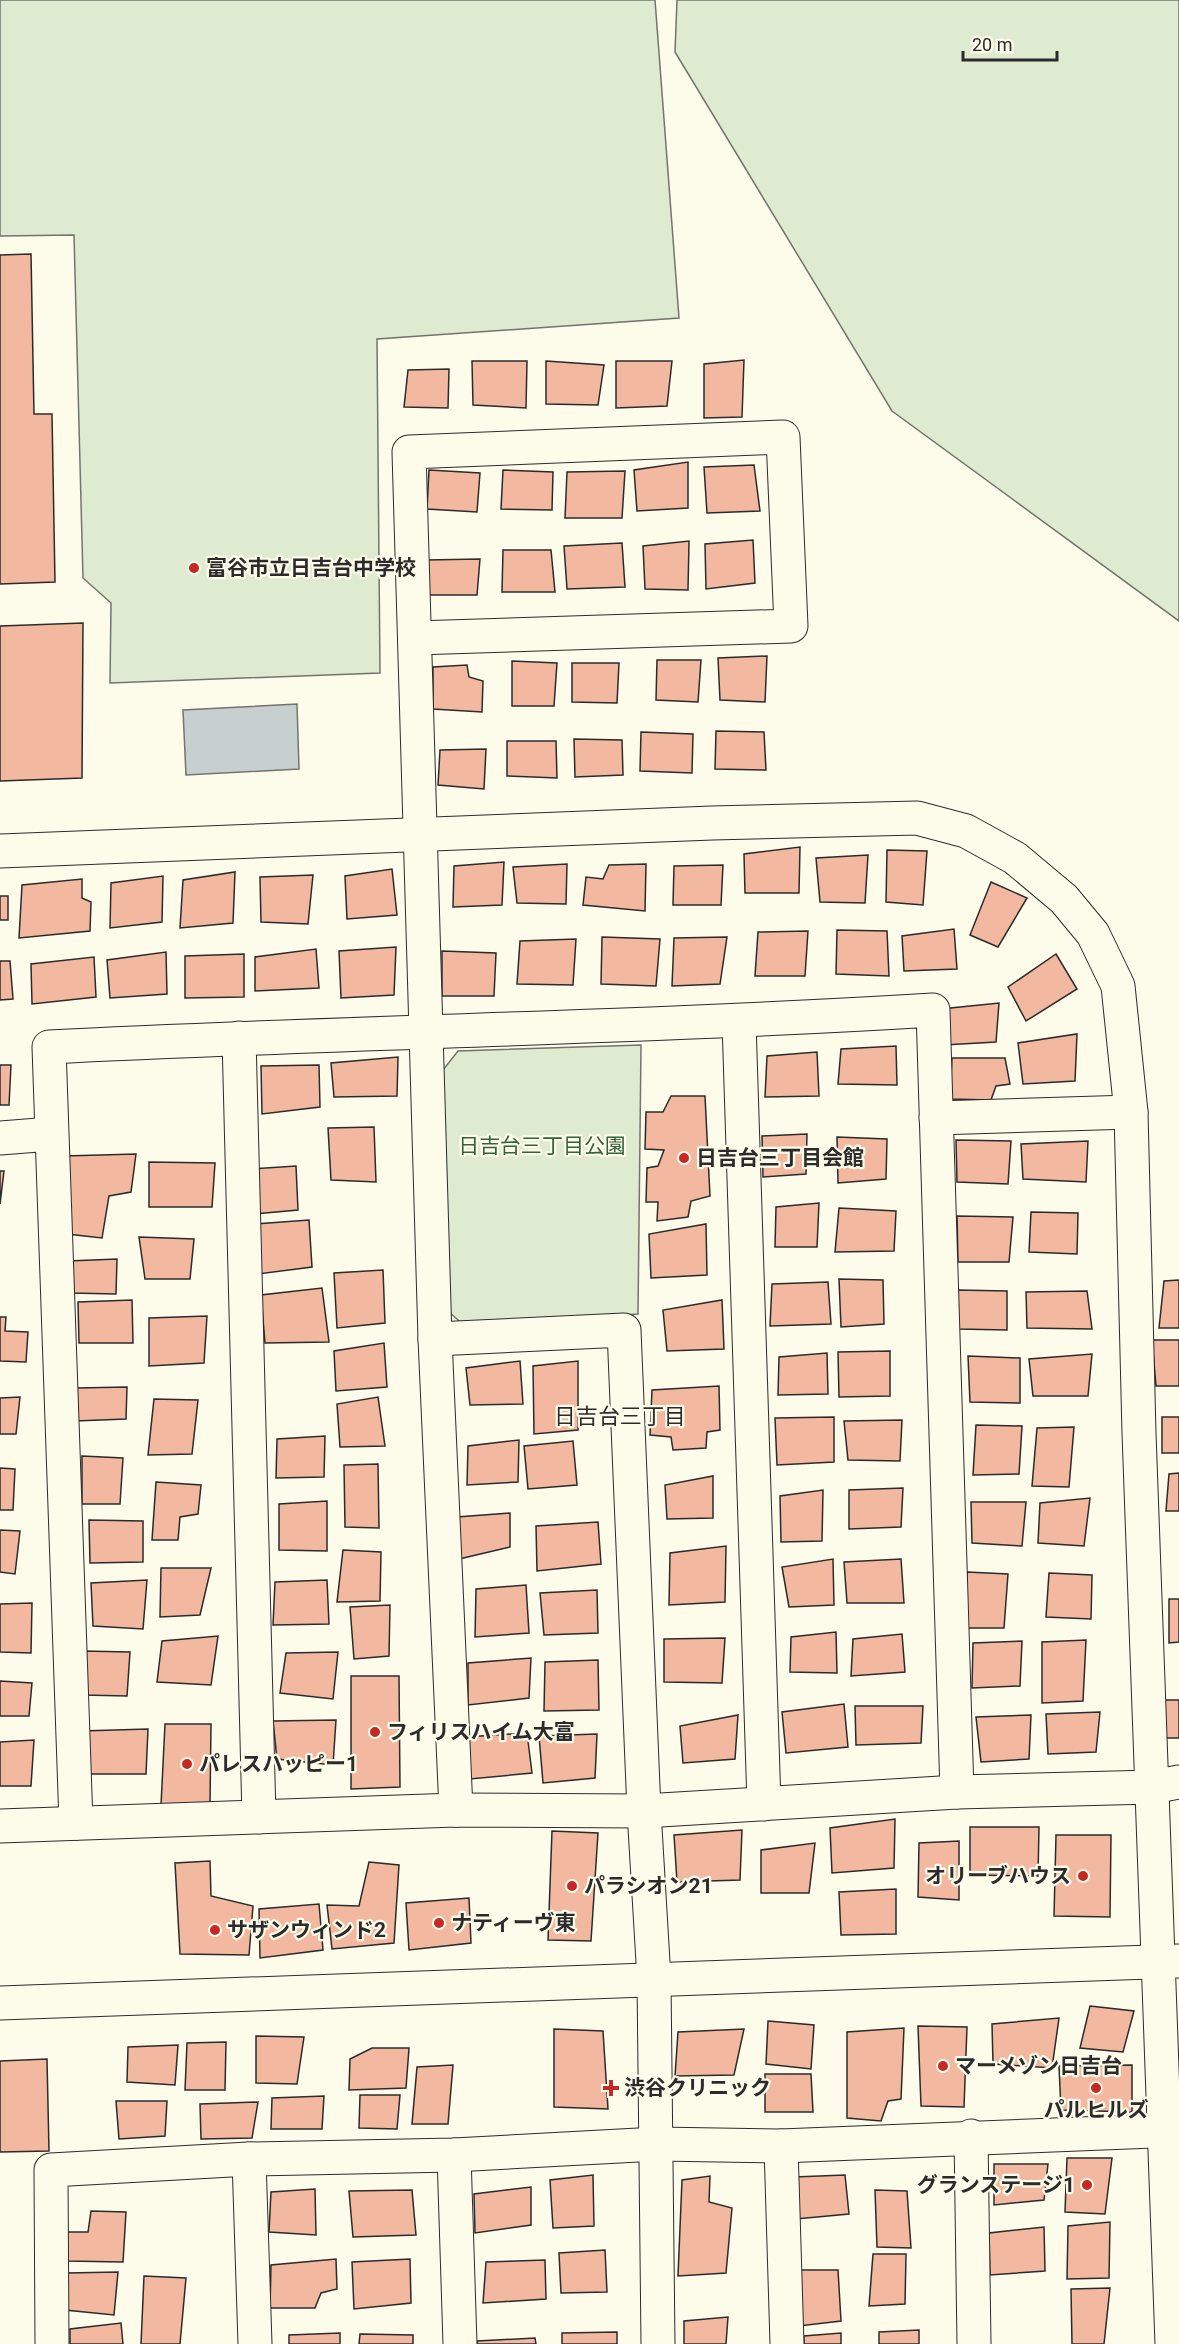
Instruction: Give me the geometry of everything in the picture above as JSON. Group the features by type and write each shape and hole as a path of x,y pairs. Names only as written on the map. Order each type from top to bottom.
{"street":[{"path":"415,638 790,627 783,437 409,452 435,1339 456,1810"},
{"path":"0,851 421,834 917,818 966,831 1016,858 1064,899 1093,934 1118,986 1131,1112 1139,1434 1166,1784 1172,2131 1172,2344"},
{"path":"76,1823 49,1047 239,1038 739,1022 933,1010 957,1792"},
{"path":"739,1022 764,1804"},
{"path":"239,1038 259,1817"},
{"path":"936,1118 1131,1112"},
{"path":"0,1138 51,1134"},
{"path":"435,1339 624,1330 644,1811 654,1978 658,2344"},
{"path":"0,1826 456,1810 644,1811 957,1792 1166,1784"},
{"path":"0,2003 654,1978 1169,1962"},
{"path":"52,2344 51,2170 249,2159 454,2155 657,2144 781,2146 971,2136 1172,2131"},
{"path":"971,2136 974,2344"},
{"path":"781,2146 787,2344"},
{"path":"454,2155 460,2344"},
{"path":"249,2159 255,2344"}],"green space":[{"name":"富谷市立日吉台中学校","path":"0,0 655,0 679,318 377,339 380,673 110,683 111,603 83,578 74,235 0,236"},
{"path":"677,0 1179,0 1179,621 892,411 675,52"},
{"name":"日吉台三丁目公園","path":"641,1045 638,1314 466,1327 449,1312 443,1070 458,1051"}],"shaded area":[{"path":"297,704 299,769 186,775 183,710"}],"building":[{"path":"31,254 34,414 52,414 55,582 0,584 0,255"},
{"path":"744,360 742,417 704,418 704,364"},
{"path":"472,361 527,361 526,408 473,405"},
{"path":"546,361 604,365 598,405 546,404"},
{"path":"616,361 672,361 667,406 616,408"},
{"path":"449,369 448,408 404,407 408,370"},
{"path":"688,462 688,508 637,511 634,470"},
{"path":"754,465 760,511 707,513 704,467"},
{"path":"429,470 480,473 477,512 427,509"},
{"path":"503,470 553,472 552,510 501,509"},
{"path":"625,471 622,518 565,518 567,472"},
{"path":"753,540 755,583 706,589 705,544"},
{"path":"689,541 688,590 645,589 643,546"},
{"path":"622,543 625,587 567,589 564,546"},
{"path":"503,550 551,550 555,592 502,592"},
{"path":"480,559 477,595 428,595 426,560"},
{"path":"83,623 82,778 0,781 0,626"},
{"path":"767,656 765,702 720,700 718,658"},
{"path":"657,660 701,660 698,702 656,700"},
{"path":"512,661 557,663 554,706 512,706"},
{"path":"572,663 619,663 617,703 572,702"},
{"path":"467,665 469,677 483,681 482,712 433,709 433,667"},
{"path":"716,731 764,732 766,770 715,769"},
{"path":"641,732 693,734 692,773 640,771"},
{"path":"574,739 622,740 623,775 575,777"},
{"path":"507,741 556,741 557,778 507,776"},
{"path":"486,749 484,789 438,785 440,750"},
{"path":"800,847 799,893 745,893 744,854"},
{"path":"887,850 927,851 923,905 886,902"},
{"path":"868,855 865,903 820,902 816,858"},
{"path":"504,862 502,905 453,907 454,866"},
{"path":"567,864 566,904 517,903 513,867"},
{"path":"646,864 645,911 583,905 586,877 603,879 609,865"},
{"path":"723,865 721,905 673,905 674,866"},
{"path":"392,869 397,915 347,919 345,876"},
{"path":"235,872 233,923 180,928 183,880"},
{"path":"313,875 308,924 261,922 260,877"},
{"path":"163,876 162,922 110,928 111,883"},
{"path":"82,879 82,898 91,902 90,931 19,938 22,885"},
{"path":"991,882 1027,898 998,947 970,935"},
{"path":"0,896 8,896 8,920 0,920"},
{"path":"954,929 957,969 904,971 902,936"},
{"path":"837,930 887,931 889,976 836,974"},
{"path":"808,931 805,976 755,976 758,932"},
{"path":"602,937 660,939 656,986 601,984"},
{"path":"727,937 720,984 672,986 674,938"},
{"path":"576,939 573,985 517,984 520,941"},
{"path":"396,947 394,995 341,998 339,951"},
{"path":"316,949 319,988 255,991 255,957"},
{"path":"442,951 496,953 494,996 442,996"},
{"path":"166,952 167,994 110,998 107,960"},
{"path":"244,954 244,997 185,998 185,956"},
{"path":"1056,954 1077,989 1026,1021 1008,987"},
{"path":"94,957 96,997 32,1004 31,964"},
{"path":"0,961 10,961 13,999 0,1000"},
{"path":"999,1003 996,1042 944,1045 941,1009"},
{"path":"1077,1034 1075,1081 1023,1084 1018,1043"},
{"path":"896,1046 897,1085 838,1084 841,1049"},
{"path":"817,1052 819,1096 765,1097 767,1056"},
{"path":"398,1057 397,1096 334,1097 331,1063"},
{"path":"952,1058 1005,1058 1010,1084 996,1086 991,1100 950,1099"},
{"path":"0,1065 11,1065 9,1105 0,1105"},
{"path":"319,1065 320,1107 262,1114 261,1066"},
{"name":"日吉台三丁目会館","path":"671,1096 705,1096 710,1196 691,1201 688,1217 657,1221 658,1202 646,1202 647,1168 658,1166 664,1150 645,1149 646,1112 663,1112"},
{"path":"374,1127 376,1182 331,1180 328,1128"},
{"path":"807,1134 806,1174 763,1177 762,1136"},
{"path":"837,1137 887,1139 886,1179 838,1183"},
{"path":"956,1140 1011,1141 1008,1184 957,1182"},
{"path":"1088,1141 1086,1182 1023,1179 1021,1144"},
{"path":"136,1154 131,1192 109,1196 102,1238 67,1234 64,1156"},
{"path":"149,1162 215,1163 212,1207 149,1207"},
{"path":"296,1166 298,1210 254,1214 250,1169"},
{"path":"0,1171 4,1171 0,1204"},
{"path":"819,1203 817,1247 775,1247 776,1207"},
{"path":"839,1208 896,1211 894,1251 835,1252"},
{"path":"1031,1212 1078,1213 1077,1254 1029,1252"},
{"path":"957,1216 1013,1217 1009,1262 958,1262"},
{"path":"309,1220 312,1267 258,1274 255,1224"},
{"path":"706,1224 707,1275 651,1278 649,1234"},
{"path":"139,1237 194,1239 190,1279 145,1279"},
{"path":"117,1259 116,1294 70,1293 68,1261"},
{"path":"383,1270 385,1323 337,1328 334,1273"},
{"path":"839,1279 883,1280 884,1324 841,1327"},
{"path":"1179,1280 1179,1328 1159,1328 1164,1281"},
{"path":"828,1282 831,1324 770,1326 772,1284"},
{"path":"322,1288 329,1342 265,1343 261,1295"},
{"path":"957,1290 1007,1291 1007,1330 958,1329"},
{"path":"1087,1291 1092,1329 1027,1328 1026,1292"},
{"path":"132,1300 133,1343 79,1343 78,1302"},
{"path":"722,1300 724,1349 667,1351 663,1310"},
{"path":"207,1316 204,1363 149,1366 149,1318"},
{"path":"0,1317 6,1317 5,1331 28,1332 26,1362 0,1361"},
{"path":"1152,1340 1179,1340 1179,1386 1156,1386"},
{"path":"384,1343 387,1387 336,1391 334,1351"},
{"path":"890,1351 890,1396 839,1397 838,1352"},
{"path":"827,1353 828,1394 778,1395 779,1357"},
{"path":"1092,1354 1088,1396 1033,1396 1029,1359"},
{"path":"968,1356 1020,1358 1020,1403 970,1402"},
{"path":"520,1361 523,1404 470,1405 466,1368"},
{"path":"578,1361 578,1430 534,1434 533,1366"},
{"path":"719,1386 720,1430 707,1432 706,1448 673,1450 671,1437 650,1435 652,1390"},
{"path":"127,1387 126,1419 75,1421 77,1388"},
{"path":"20,1397 16,1434 0,1434 0,1398"},
{"path":"378,1397 385,1446 340,1447 337,1404"},
{"path":"154,1399 198,1400 192,1454 148,1455"},
{"path":"834,1417 834,1462 777,1465 775,1418"},
{"path":"1162,1417 1179,1417 1179,1453 1162,1453"},
{"path":"902,1420 900,1461 848,1460 844,1421"},
{"path":"976,1425 1022,1426 1019,1474 973,1475"},
{"path":"1074,1427 1069,1487 1032,1486 1037,1428"},
{"path":"325,1436 324,1477 276,1478 277,1439"},
{"path":"519,1440 518,1482 467,1485 468,1446"},
{"path":"573,1441 577,1485 528,1489 524,1446"},
{"path":"82,1456 123,1458 120,1504 82,1504"},
{"path":"378,1464 379,1528 345,1527 344,1465"},
{"path":"0,1468 15,1469 13,1510 0,1510"},
{"path":"1179,1473 1179,1511 1166,1511 1169,1474"},
{"path":"713,1476 713,1518 667,1519 665,1485"},
{"path":"156,1482 201,1485 198,1514 180,1517 178,1540 152,1540"},
{"path":"903,1488 901,1527 849,1529 849,1490"},
{"path":"823,1490 822,1541 781,1542 780,1496"},
{"path":"1090,1498 1084,1546 1038,1543 1040,1503"},
{"path":"327,1501 327,1551 279,1550 279,1504"},
{"path":"971,1502 1026,1502 1022,1546 972,1543"},
{"path":"510,1513 510,1547 459,1559 457,1517"},
{"path":"89,1520 143,1521 143,1562 90,1563"},
{"path":"598,1522 601,1564 537,1571 536,1526"},
{"path":"0,1530 20,1531 15,1574 0,1572"},
{"path":"726,1546 725,1602 669,1605 670,1553"},
{"path":"343,1550 381,1552 380,1601 337,1602"},
{"path":"833,1559 834,1605 789,1607 782,1567"},
{"path":"901,1559 904,1603 847,1603 844,1562"},
{"path":"161,1568 211,1568 200,1615 160,1617"},
{"path":"967,1572 1008,1574 1004,1628 966,1628"},
{"path":"1049,1573 1092,1575 1091,1619 1046,1617"},
{"path":"147,1580 143,1629 93,1626 91,1583"},
{"path":"327,1580 329,1624 273,1625 275,1582"},
{"path":"526,1585 529,1633 475,1637 476,1589"},
{"path":"597,1590 598,1633 544,1635 540,1593"},
{"path":"1169,1599 1179,1599 1179,1642 1169,1643"},
{"path":"32,1603 31,1653 0,1652 0,1604"},
{"path":"390,1605 389,1656 354,1659 350,1607"},
{"path":"836,1632 837,1673 790,1672 791,1637"},
{"path":"902,1634 905,1672 851,1676 853,1639"},
{"path":"218,1636 211,1685 157,1682 162,1641"},
{"path":"725,1638 722,1683 664,1682 664,1639"},
{"path":"1086,1640 1083,1701 1042,1703 1042,1642"},
{"path":"1022,1641 1020,1686 972,1688 973,1643"},
{"path":"82,1651 130,1652 127,1696 83,1695"},
{"path":"338,1652 333,1699 280,1693 286,1653"},
{"path":"531,1658 529,1698 468,1705 468,1663"},
{"path":"598,1660 599,1710 544,1711 545,1662"},
{"name":"フィリスハイム大富","path":"351,1676 399,1676 400,1787 351,1789"},
{"path":"0,1681 32,1683 29,1716 0,1716"},
{"path":"1163,1700 1179,1700 1179,1738 1161,1738"},
{"path":"844,1704 848,1747 786,1753 782,1712"},
{"path":"855,1706 923,1706 921,1743 856,1745"},
{"path":"1100,1712 1096,1752 1048,1754 1046,1714"},
{"path":"738,1715 735,1759 683,1763 680,1726"},
{"path":"1031,1715 1029,1759 981,1762 976,1717"},
{"path":"336,1720 333,1765 277,1759 273,1721"},
{"name":"パレスハッピー1","path":"165,1724 211,1724 210,1804 161,1805"},
{"path":"148,1729 146,1774 81,1774 81,1731"},
{"path":"527,1733 532,1773 470,1779 466,1737"},
{"path":"597,1734 595,1778 543,1783 539,1736"},
{"path":"34,1740 31,1786 0,1786 0,1742"},
{"path":"895,1819 894,1868 832,1873 830,1828"},
{"path":"970,1827 1039,1827 1038,1876 970,1875"},
{"path":"742,1830 740,1880 677,1882 674,1835"},
{"name":"パラシオン21","path":"552,1831 598,1833 591,1941 548,1940"},
{"name":"オリーブハウス","path":"1056,1835 1111,1835 1110,1917 1054,1916"},
{"path":"959,1841 959,1900 918,1897 919,1843"},
{"path":"815,1843 809,1893 761,1893 761,1850"},
{"name":"サザンウィンド2","path":"210,1861 211,1896 253,1906 249,1955 180,1954 175,1863"},
{"path":"369,1862 399,1865 394,1943 332,1949 327,1905 359,1906"},
{"path":"896,1889 896,1934 841,1935 839,1892"},
{"name":"ナティーヴ東","path":"469,1898 471,1943 409,1950 406,1903"},
{"path":"319,1904 323,1950 260,1958 259,1909"},
{"path":"1090,2006 1134,2011 1123,2052 1080,2048"},
{"path":"1059,2018 1052,2068 993,2064 992,2024"},
{"path":"768,2021 814,2025 811,2069 766,2064"},
{"name":"マーメゾン日吉台","path":"918,2026 967,2027 964,2107 921,2106"},
{"path":"904,2028 901,2099 888,2101 881,2121 847,2118 847,2032"},
{"path":"554,2029 603,2031 608,2109 554,2107"},
{"path":"744,2029 734,2075 675,2076 678,2032"},
{"path":"256,2036 304,2037 297,2084 256,2083"},
{"path":"226,2042 225,2090 185,2090 187,2043"},
{"path":"178,2045 175,2085 127,2082 128,2047"},
{"path":"372,2048 409,2048 406,2088 349,2090 350,2059"},
{"path":"47,2059 49,2151 0,2152 0,2061"},
{"path":"453,2065 448,2124 412,2124 417,2067"},
{"name":"パルヒルズ","path":"1132,2065 1132,2112 1061,2110 1059,2066"},
{"path":"765,2074 811,2074 813,2112 765,2112"},
{"path":"360,2095 400,2095 397,2129 359,2128"},
{"path":"324,2096 322,2129 271,2129 272,2098"},
{"path":"116,2101 167,2101 165,2136 119,2139"},
{"path":"258,2102 252,2138 201,2139 200,2104"},
{"name":"グランステージ1","path":"1067,2158 1112,2158 1105,2214 1065,2212"},
{"path":"994,2164 1048,2164 1044,2200 994,2205"},
{"path":"593,2175 594,2226 553,2228 550,2180"},
{"path":"845,2175 849,2214 796,2219 794,2177"},
{"path":"710,2176 709,2202 732,2208 726,2273 678,2276 682,2180"},
{"path":"531,2187 531,2225 475,2233 474,2194"},
{"path":"315,2189 316,2235 269,2232 271,2192"},
{"path":"412,2190 416,2235 353,2237 349,2191"},
{"path":"875,2190 907,2191 911,2248 877,2247"},
{"path":"91,2211 126,2212 123,2262 66,2261 65,2232 88,2232"},
{"path":"1110,2222 1109,2278 1067,2279 1068,2226"},
{"path":"1044,2227 1045,2271 990,2275 989,2233"},
{"path":"605,2250 607,2292 561,2293 559,2253"},
{"path":"873,2254 906,2254 905,2304 869,2306"},
{"path":"336,2259 337,2289 321,2293 315,2308 270,2308 271,2265"},
{"path":"410,2259 411,2303 354,2309 352,2262"},
{"path":"545,2260 546,2299 483,2303 486,2262"},
{"path":"800,2270 838,2270 841,2321 799,2326"},
{"path":"118,2272 114,2315 65,2310 66,2273"},
{"path":"144,2276 186,2278 180,2344 141,2344"},
{"path":"1110,2288 1104,2344 1072,2344 1071,2289"},
{"path":"728,2317 726,2344 684,2344 684,2321"},
{"path":"121,2323 123,2344 70,2344 70,2329"},
{"path":"919,2330 919,2344 879,2344 879,2332"},
{"path":"617,2332 617,2344 562,2344 562,2333"},
{"path":"340,2333 340,2344 289,2344 289,2335"},
{"path":"841,2333 841,2344 804,2344 804,2336"},
{"path":"360,2334 413,2335 413,2344 359,2344"},
{"path":"535,2338 536,2344 477,2344 477,2341"}],"place":[{"name":"富谷市立日吉台中学校","path":"194,568"},
{"name":"日吉台三丁目会館","path":"684,1158"},
{"name":"フィリスハイム大富","path":"375,1732"},
{"name":"パレスハッピー1","path":"187,1764"},
{"name":"オリーブハウス","path":"1083,1876"},
{"name":"パラシオン21","path":"572,1886"},
{"name":"ナティーヴ東","path":"439,1923"},
{"name":"サザンウィンド2","path":"215,1930"},
{"name":"マーメゾン日吉台","path":"943,2066"},
{"name":"渋谷クリニック","path":"611,2088"},
{"name":"パルヒルズ","path":"1096,2088"},
{"name":"グランステージ1","path":"1087,2185"}],"district":[{"name":"日吉台三丁目","path":"620,1416"}]}
